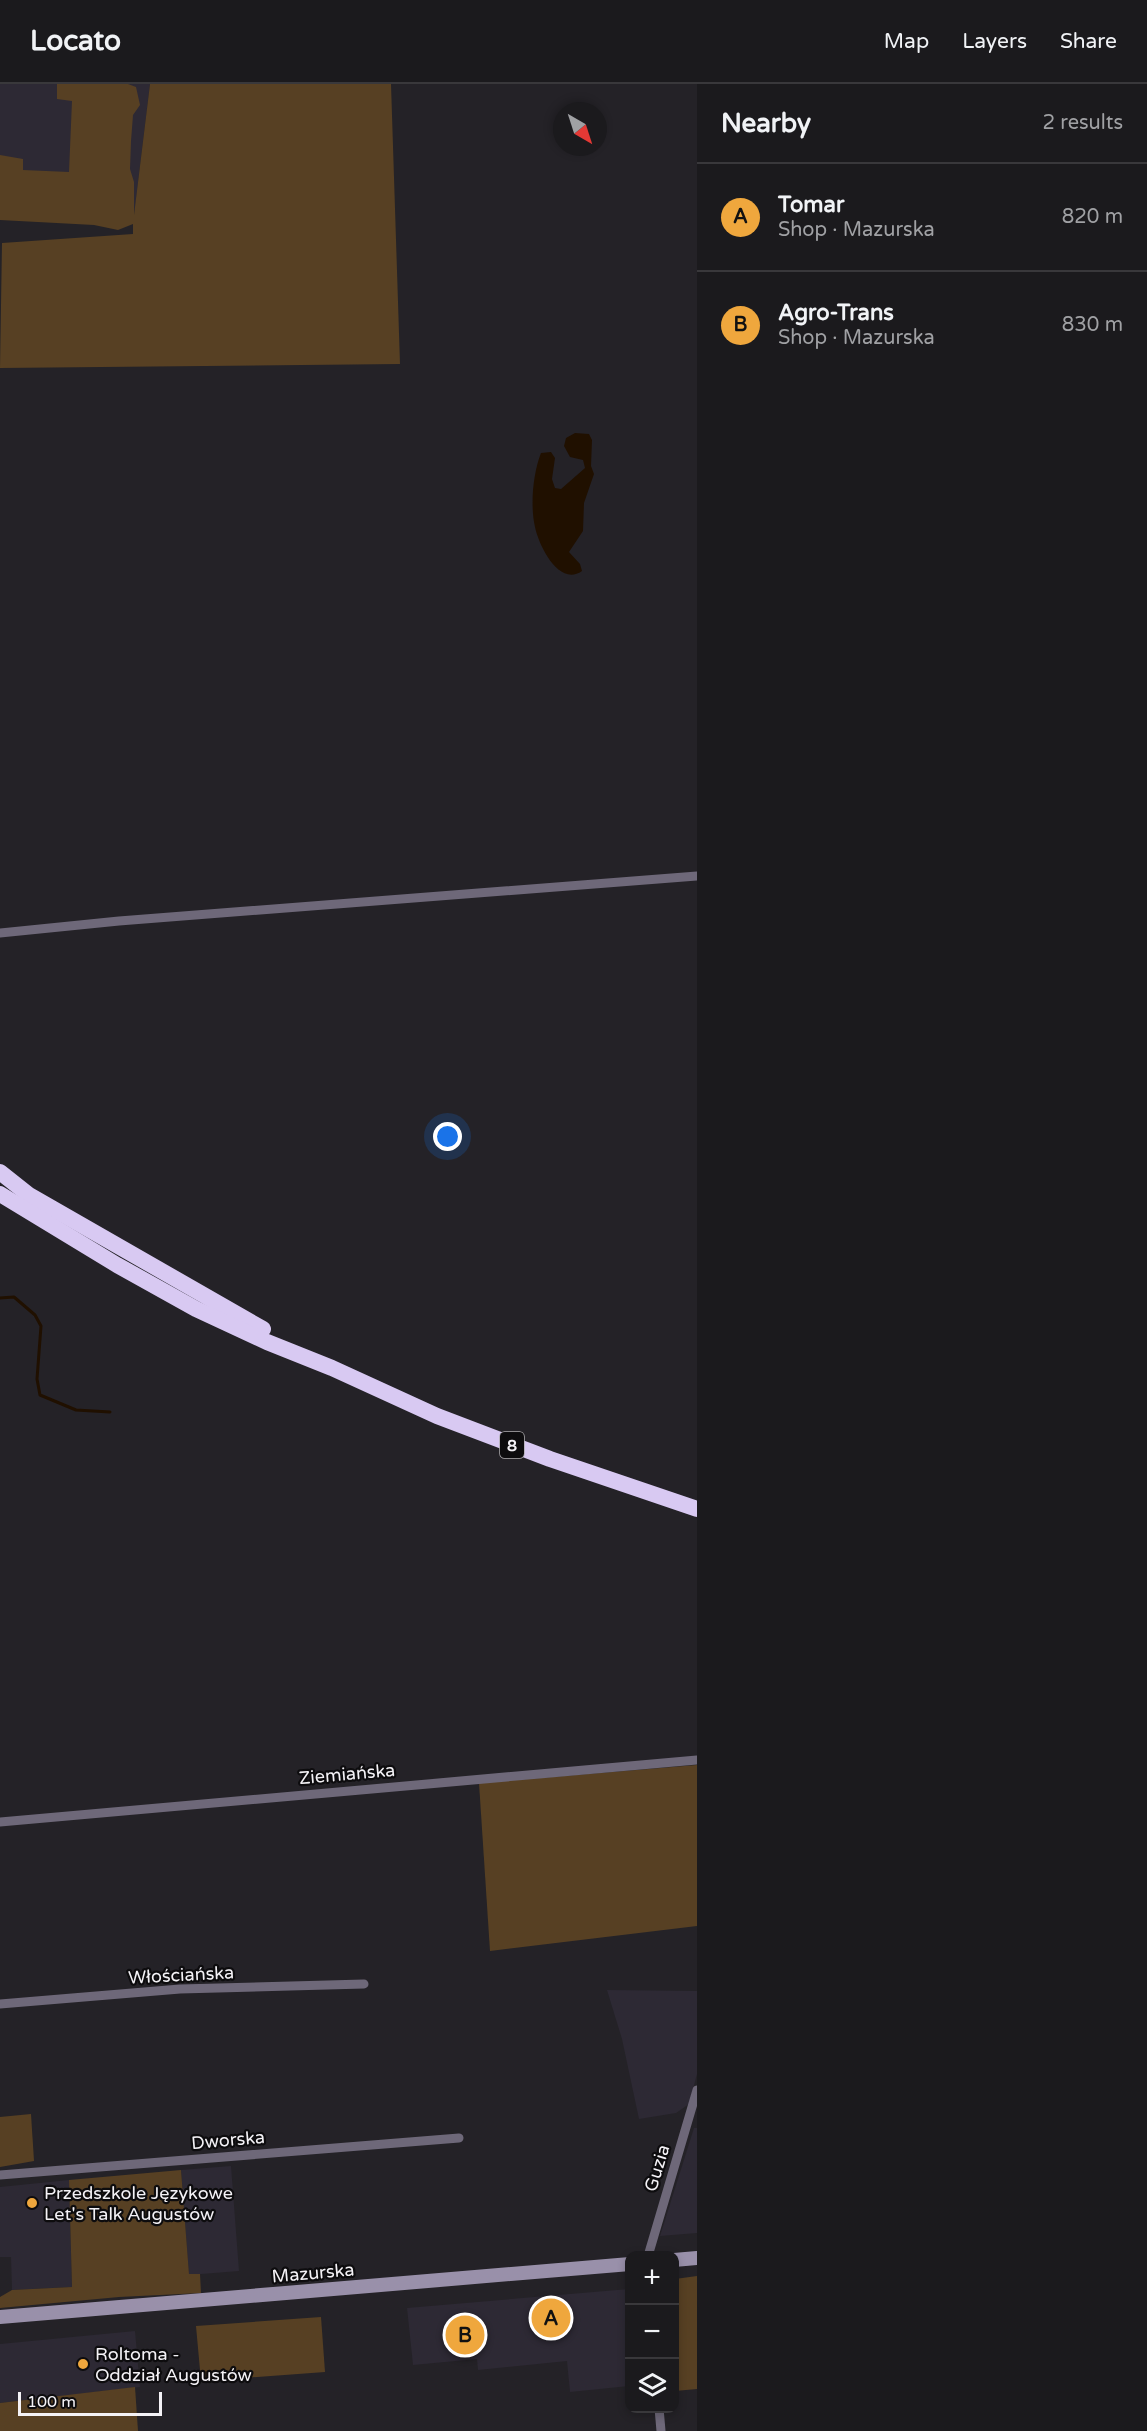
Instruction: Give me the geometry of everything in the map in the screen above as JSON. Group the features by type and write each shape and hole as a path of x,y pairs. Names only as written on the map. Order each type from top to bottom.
{"highway":[{"path":"0,1172 29,1195"},
{"name":"8","path":"0,1179 332,1368"},
{"name":"8","path":"2,1195 117,1265 196,1309 267,1342 332,1368 457,1424 549,1459 697,1509"}],"main road":[{"path":"679,2260 697,2258"},
{"name":"Mazurska","path":"0,2317 625,2264"}],"street":[{"path":"0,933 119,921 697,876"},
{"name":"Ziemiańska","path":"0,1822 697,1760"},
{"name":"Włościańska","path":"0,2004 180,1989 364,1984"},
{"name":"Guzia","path":"649,2251 697,2090"},
{"path":"686,2127 697,2126"},
{"name":"Dworska","path":"0,2175 459,2138"},
{"path":"660,2413 662,2431"}],"shaded area":[{"path":"0,84 150,84 133,224 0,216"},
{"path":"57,84 128,84 136,87 140,105 133,115 130,169 134,182 134,215 150,84 391,84 400,364 0,368 2,243 133,234 133,224 118,230 94,225 0,220 0,155 23,159 23,170 69,172 72,101 57,99"},
{"path":"575,433 589,434 592,440 591,466 594,474 584,503 583,531 569,552 580,564 582,571 566,574 551,562 537,535 533,519 533,490 541,453 551,452 555,458 552,479 555,488 561,489 585,468 583,460 570,457 564,446 566,438"},
{"path":"697,1765 697,1926 490,1951 479,1783"},
{"path":"607,1990 697,1991 697,2074 689,2104 676,2113 639,2119 622,2039"},
{"path":"31,2114 34,2161 0,2167 0,2117"},
{"path":"694,2128 697,2128 697,2233 660,2236"},
{"path":"231,2166 239,2271 189,2275 181,2170"},
{"path":"181,2170 189,2274 200,2274 201,2293 119,2297 0,2308 0,2297 12,2290 72,2287 69,2180"},
{"path":"69,2180 72,2287 12,2290 11,2257 0,2257 0,2187"},
{"path":"697,2276 697,2389 679,2391 679,2305 679,2278"},
{"path":"625,2289 625,2386 570,2392 567,2361 478,2370 477,2359 413,2365 407,2308"},
{"path":"321,2317 325,2372 201,2381 196,2326"},
{"path":"135,2331 140,2387 0,2403 0,2344"},
{"path":"135,2387 138,2431 0,2431 0,2403"}],"waterway":[{"path":"0,1298 14,1297 35,1315 41,1326 37,1379 40,1395 76,1410 110,1412"}],"place":[{"name":"Przedszkole Językowe Let's Talk Augustów","path":"32,2203"},
{"name":"Tomar","path":"551,2318"},
{"name":"Agro-Trans","path":"465,2335"},
{"name":"Roltoma - Oddział Augustów","path":"83,2364"}]}
